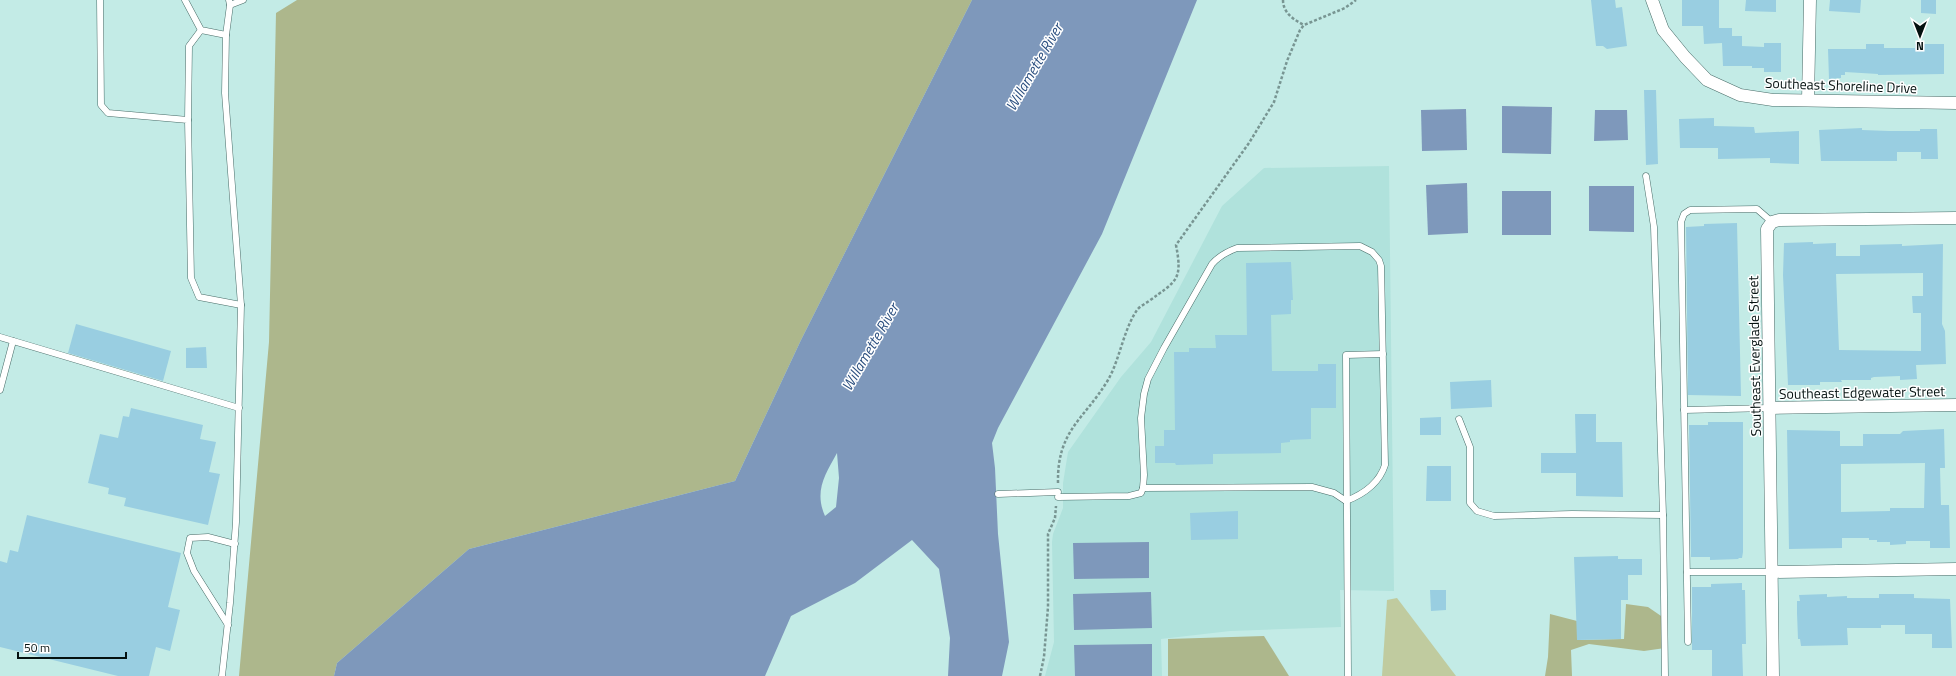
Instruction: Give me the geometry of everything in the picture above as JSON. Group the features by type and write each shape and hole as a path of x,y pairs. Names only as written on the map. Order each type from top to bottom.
{"street":[{"name":"Southeast Shoreline Drive","path":"1652,0 1664,30 1685,57 1707,80 1740,95 1773,100 1956,103"},
{"path":"1808,100 1810,0"},
{"path":"1772,222 1779,220 1956,218"},
{"name":"Southeast Everglade Street","path":"1772,222 1767,229 1773,676"},
{"name":"Southeast Edgewater Street","path":"1770,408 1956,405"},
{"path":"1772,572 1956,569"}],"lane":[{"path":"100,0 100,106 108,113 188,120"},
{"path":"185,0 201,30"},
{"path":"222,676 235,544 242,305 225,93 226,35 229,2 243,0"},
{"path":"201,30 189,46 188,120 191,278 199,296 242,305"},
{"path":"201,30 226,35"},
{"path":"1646,176 1654,227 1664,515 1665,676"},
{"path":"1688,642 1681,222 1684,214 1690,210 1757,210 1772,222"},
{"path":"998,494 1129,496 1141,493 1143,488 1141,418 1144,394 1148,379 1212,264 1225,252 1237,248 1360,246 1372,252 1379,260 1381,266 1385,465 1382,475 1361,496 1346,501"},
{"path":"0,338 239,408"},
{"path":"0,390 13,341"},
{"path":"1348,676 1346,355 1383,354"},
{"path":"1684,410 1770,408"},
{"path":"1459,419 1470,447 1470,503 1477,512 1494,516 1572,514 1664,515"},
{"path":"1143,488 1312,487 1334,493 1346,501"},
{"path":"228,625 194,571 187,553 190,538 208,537 235,544"},
{"path":"1687,572 1772,572"}],"path":[{"path":"1283,0 1283,6 1293,20 1304,25"},
{"path":"1040,676 1044,657 1048,607 1048,534 1055,518 1061,448 1072,428 1108,380 1138,309 1175,282 1179,271 1176,245 1231,166 1249,143 1274,102 1286,61 1300,30 1304,25 1345,8 1356,0"}],"shaded area":[{"path":"1389,166 1394,591 1340,590 1341,627 1230,631 1161,639 1162,676 1045,676 1054,642 1052,542 1053,534 1063,508 1063,483 1068,452 1121,377 1151,342 1222,206 1264,168"}],"green space":[{"path":"297,0 972,0 801,340 735,481 469,549 337,663 334,676 239,676 269,342 276,13"},
{"path":"1397,598 1456,676 1382,676 1387,600"},
{"path":"1626,604 1648,607 1664,618 1665,648 1644,651 1589,644 1571,650 1572,676 1545,676 1548,657 1550,614 1577,621 1577,640 1624,639"},
{"path":"1264,636 1289,676 1168,676 1168,639"}],"water":[{"name":"Willamette River","path":"972,0 1197,0 1102,234 998,428 992,443 995,468 998,534 1009,642 1002,676 948,676 950,638 939,569 912,540 855,583 791,616 765,676 334,676 337,663 469,549 735,481 801,340","holes":["837,453 839,478 836,507 825,516 821,499 822,483"]},
{"path":"1502,106 1552,107 1551,154 1502,153"},
{"path":"1466,109 1467,150 1422,151 1421,110"},
{"path":"1595,110 1627,110 1628,140 1594,141"},
{"path":"1467,183 1468,233 1428,235 1426,185"},
{"path":"1589,186 1634,186 1634,232 1589,231"},
{"path":"1502,191 1551,191 1551,235 1502,235"},
{"path":"1149,542 1149,578 1074,579 1073,543"},
{"path":"1151,592 1152,628 1074,630 1073,594"},
{"path":"1152,644 1152,676 1075,676 1074,645"}],"building":[{"path":"1591,0 1615,0 1616,8 1622,7 1627,46 1607,49 1603,46 1596,46"},
{"path":"1682,0 1719,0 1719,28 1732,28 1732,36 1742,36 1742,46 1764,47 1764,43 1781,43 1781,72 1764,72 1764,68 1752,68 1752,66 1723,66 1722,43 1704,44 1703,26 1682,26"},
{"path":"1746,0 1776,0 1776,12 1745,11"},
{"path":"1830,0 1861,0 1860,13 1829,11"},
{"path":"1921,0 1936,0 1936,14 1921,13"},
{"path":"1866,44 1884,44 1884,48 1915,48 1915,44 1944,44 1944,74 1878,75 1845,72 1845,75 1841,75 1841,78 1829,79 1828,49 1866,49"},
{"path":"1644,90 1656,90 1658,164 1646,165"},
{"path":"1714,118 1714,126 1754,127 1755,133 1799,131 1799,164 1770,163 1770,158 1718,159 1718,148 1680,148 1679,119"},
{"path":"1862,128 1862,130 1889,131 1920,131 1920,129 1937,129 1938,159 1921,159 1921,152 1897,152 1897,161 1821,161 1819,130"},
{"path":"1737,223 1741,396 1688,395 1686,227 1704,226 1704,224"},
{"path":"1784,243 1836,243 1836,256 1860,256 1860,245 1902,244 1902,246 1943,244 1942,324 1945,331 1946,364 1916,365 1917,379 1900,380 1900,376 1874,377 1871,378 1871,380 1820,382 1820,385 1788,385 1783,275","holes":["1923,273 1923,296 1912,296 1913,313 1921,313 1921,351 1839,350 1836,274"]},
{"path":"1291,262 1293,300 1291,300 1291,314 1271,315 1272,371 1318,371 1318,364 1336,364 1336,408 1311,408 1311,439 1290,440 1290,442 1281,443 1281,453 1213,454 1213,464 1176,465 1175,463 1155,463 1155,446 1164,446 1164,430 1175,430 1174,352 1189,352 1189,348 1216,348 1215,335 1247,335 1246,263"},
{"path":"76,324 171,351 163,381 68,353"},
{"path":"206,347 207,368 186,368 186,348"},
{"path":"1491,380 1492,407 1451,409 1450,382"},
{"path":"131,408 203,425 200,439 216,442 209,472 220,474 208,525 124,506 126,498 108,494 109,488 88,483 100,434 118,438 123,416 129,417"},
{"path":"1575,414 1596,414 1596,442 1622,442 1623,497 1576,496 1576,473 1541,473 1541,453 1576,453"},
{"path":"1441,417 1441,435 1420,435 1420,418"},
{"path":"1708,422 1743,422 1743,552 1742,558 1738,558 1739,559 1710,560 1710,557 1691,557 1689,425 1708,425"},
{"path":"1944,429 1945,468 1940,468 1941,505 1949,505 1950,548 1930,548 1930,541 1906,541 1906,544 1890,545 1890,542 1877,542 1877,540 1869,540 1869,538 1842,538 1842,548 1789,549 1787,430 1840,431 1840,446 1863,446 1863,434 1900,434 1903,431","holes":["1925,463 1924,508 1890,508 1890,511 1841,512 1841,464"]},
{"path":"1427,466 1451,466 1451,501 1426,501"},
{"path":"1238,511 1238,539 1191,540 1190,513"},
{"path":"27,515 181,553 168,607 180,610 170,651 156,647 149,676 118,676 0,647 0,561 7,563 10,550 18,552"},
{"path":"1618,556 1618,559 1642,559 1642,575 1628,575 1628,600 1621,600 1621,639 1577,640 1574,557"},
{"path":"1742,583 1742,590 1745,590 1746,644 1742,644 1743,676 1712,676 1712,650 1692,650 1692,587 1711,587 1711,584"},
{"path":"1430,590 1446,590 1446,610 1431,611"},
{"path":"1827,594 1827,597 1847,596 1847,598 1879,598 1879,594 1914,594 1914,598 1950,599 1952,648 1932,648 1932,634 1905,634 1905,625 1881,625 1881,628 1847,628 1848,645 1801,646 1800,639 1798,639 1797,601 1800,601 1799,595"}]}
